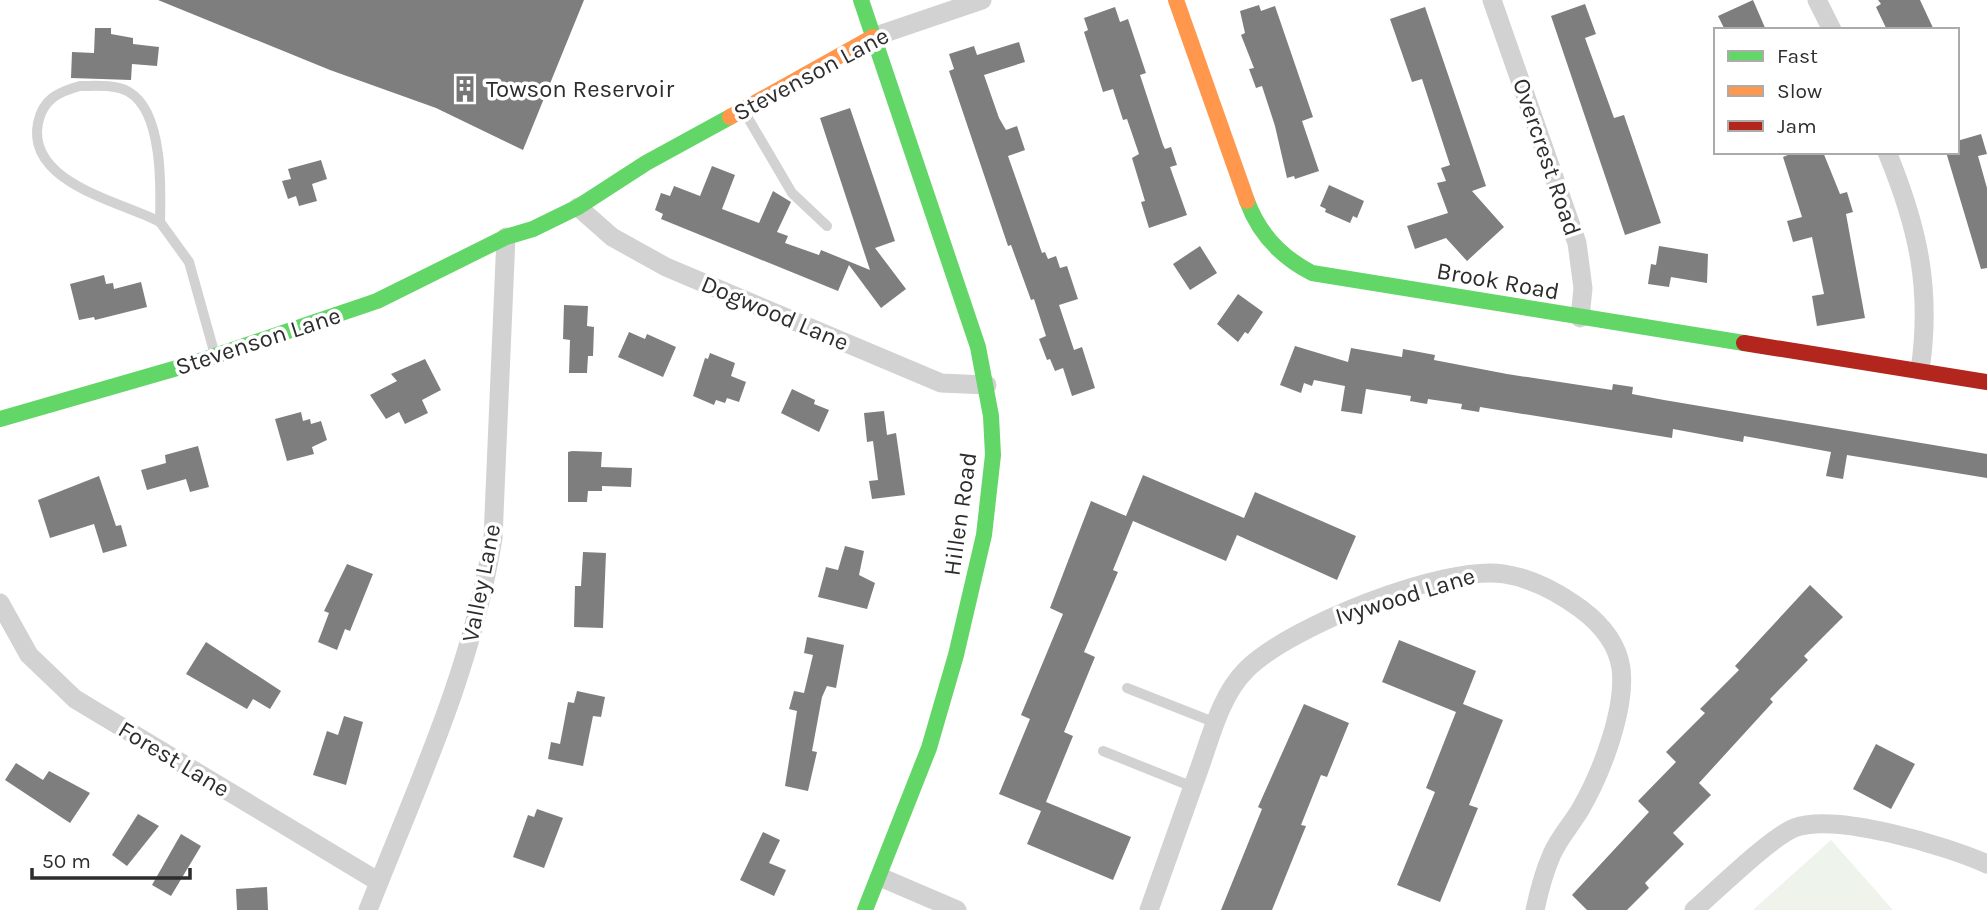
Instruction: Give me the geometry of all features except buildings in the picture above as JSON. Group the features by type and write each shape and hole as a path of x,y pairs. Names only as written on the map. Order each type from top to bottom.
{"street":[{"name":"Hillen Road","path":"861,0 978,347 987,385 993,455 990,495 972,591 929,748 865,910"},
{"name":"Stevenson Lane","path":"0,419 216,356 377,301 506,237 533,229 578,207 646,163 873,37 982,0"},
{"name":"Brook Road","path":"1176,0 1253,218 1268,242 1293,263 1312,273 1987,382"},
{"name":"Overcrest Road","path":"1492,0 1577,243 1583,288 1580,318"},
{"path":"1817,0 1831,28"},
{"path":"1888,154 1913,224 1922,265 1926,328 1920,370"},
{"name":"Stevenson Lane","path":"506,237 528,218 604,178 646,163"},
{"name":"Dogwood Lane","path":"578,207 612,237 666,267 941,383 987,385"},
{"name":"Valley Lane","path":"368,910 453,700 476,627 487,578 493,538 506,237"},
{"name":"Ivywood Lane","path":"1149,910 1216,723 1231,689 1244,671 1270,649 1300,631 1367,603 1444,580 1486,573 1506,574 1537,584 1569,600 1597,621 1612,641 1618,656 1621,685 1610,742 1582,806 1551,856 1535,910"},
{"name":"Forest Lane","path":"0,603 29,654 75,699 379,882"},
{"path":"1694,910 1782,836 1810,824 1846,825 1879,832 1938,847 1987,864"},
{"path":"880,877 957,910"}],"lane":[{"path":"160,222 161,177 155,136 142,106 130,92 80,86 61,91 48,100 41,110 37,127 45,155 55,170 72,184 160,222 189,262 216,356"},
{"path":"743,109 792,193 827,226"},
{"path":"1127,688 1216,723"},
{"path":"1103,751 1193,787"}],"shaded area":[{"path":"1831,840 1893,910 1753,910"}],"traffic: fast":[{"path":"861,0 978,347 991,416 993,455 984,535 956,655 929,748 865,910"},
{"path":"0,419 191,364 377,301 506,237 533,229 578,207 646,163 730,117"},
{"path":"1247,201 1258,224 1272,243 1290,260 1312,273 1744,343"}],"traffic: slow":[{"path":"1176,0 1247,201"},
{"path":"730,117 873,37"}],"traffic: jam":[{"path":"1744,343 1987,382"}],"place":[{"name":"Towson Reservoir","path":"465,89"}]}
